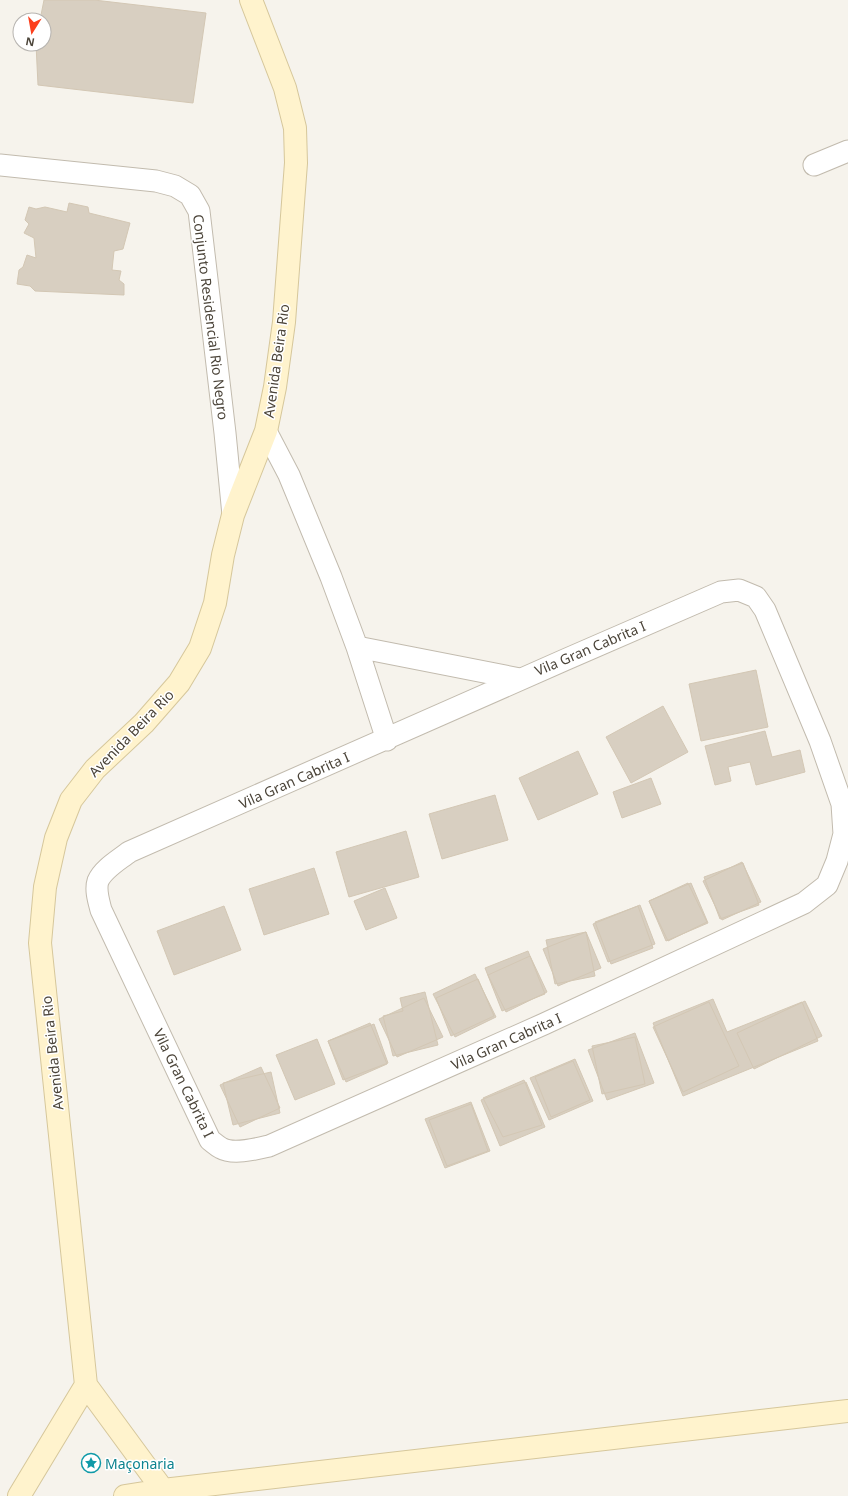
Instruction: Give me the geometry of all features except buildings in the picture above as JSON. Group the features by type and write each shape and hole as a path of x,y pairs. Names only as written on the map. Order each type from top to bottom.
{"street":[{"name":"Avenida Beira Rio","path":"86,1385 40,943 45,886 56,838 71,800 95,769 144,723 179,682 200,648 215,603 223,555 233,515 266,431 275,387 284,322 296,163 295,128 285,88 251,0"},
{"path":"814,165 848,151"},
{"name":"Conjunto Residencial Rio Negro","path":"0,165 156,181 175,186 190,195 199,211 233,515"},
{"path":"266,431 289,475 331,577 357,648 387,740"},
{"name":"Vila Gran Cabrita I","path":"739,590 756,596 765,610 817,734 842,804 844,834 837,861 827,885 804,903 544,1024 270,1146 251,1151 222,1149 210,1140 101,910 98,897 98,882 110,866 129,852 387,740 520,679 721,592 739,590"},
{"path":"357,648 520,679"},
{"path":"19,1496 86,1385 163,1490"},
{"path":"125,1496 163,1490 848,1411"}],"place":[{"name":"Maçonaria","path":"91,1463"}]}
